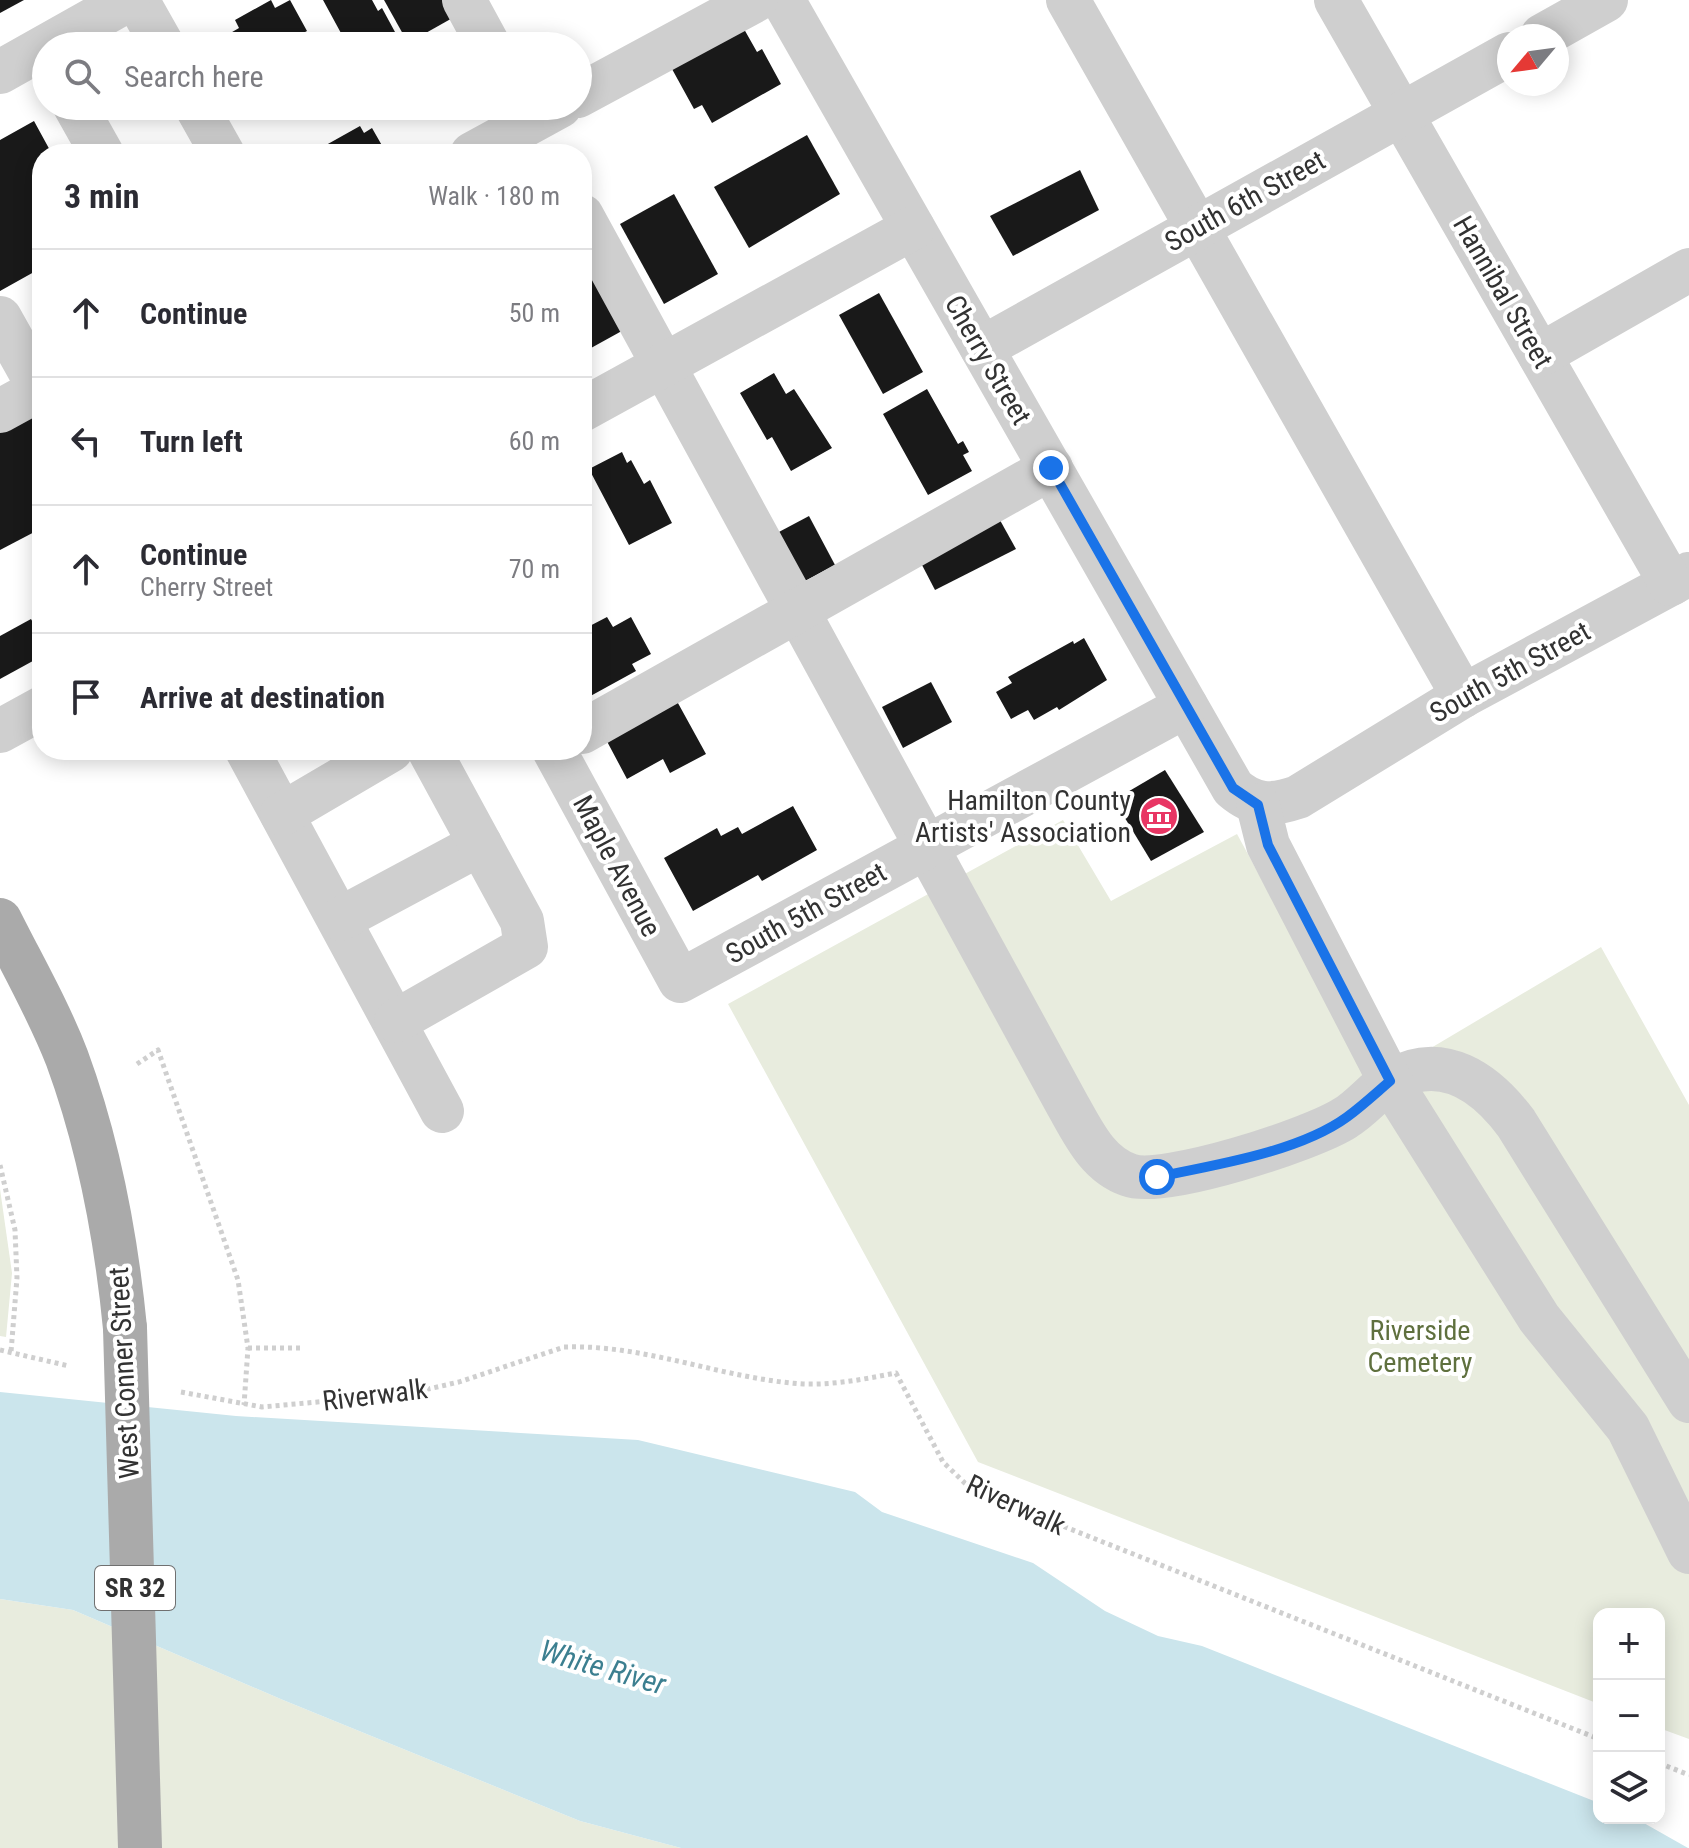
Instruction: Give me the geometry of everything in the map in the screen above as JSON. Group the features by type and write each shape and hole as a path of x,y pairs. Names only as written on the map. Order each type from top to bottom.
{"main road":[{"name":"West Conner Street","path":"0,920 66,1057 86,1118 119,1262 125,1328 140,1848"}],"street":[{"path":"76,32 128,0"},
{"path":"137,0 155,32"},
{"path":"464,0 481,32"},
{"path":"592,88 756,0"},
{"name":"Cherry Street","path":"783,0 1233,788 1258,805"},
{"path":"1068,0 1463,696"},
{"name":"Hannibal Street","path":"1336,0 1540,355 1680,579"},
{"path":"1563,24 1606,0"},
{"path":"0,72 32,57"},
{"name":"South 6th Street","path":"982,348 1497,61"},
{"path":"83,120 96,144"},
{"path":"204,120 217,144"},
{"path":"493,144 540,122"},
{"path":"592,404 913,228"},
{"path":"592,234 1086,1138 1108,1165 1132,1177 1157,1177 1223,1163 1305,1138 1346,1118 1390,1081 1411,1071 1444,1068 1483,1085 1502,1104 1689,1401"},
{"path":"1540,355 1689,270"},
{"path":"0,318 32,374"},
{"path":"0,411 32,395"},
{"path":"592,726 1051,468"},
{"name":"South 5th Street","path":"1258,805 1276,804 1298,797 1463,696 1680,579"},
{"name":"South 5th Street","path":"680,981 1186,706"},
{"path":"0,731 32,713"},
{"path":"252,760 442,1111"},
{"path":"282,814 374,760"},
{"path":"396,1021 526,947 522,921 434,760"},
{"name":"Maple Avenue","path":"559,760 680,981"},
{"path":"1258,805 1268,845 1390,1081 1539,1318 1628,1428 1656,1478 1689,1552"},
{"path":"340,919 480,844"}],"path":[{"path":"137,1064 158,1050 238,1280 248,1348 244,1405"},
{"path":"0,1165 15,1230 17,1278 11,1352"},
{"name":"Riverwalk","path":"181,1392 244,1405 282,1406 406,1394 459,1382 564,1347 623,1350 802,1384 834,1384 896,1373 943,1462 972,1490 1593,1737"},
{"path":"248,1348 304,1348"},
{"path":"0,1350 69,1366"},
{"path":"1665,1765 1689,1775"}],"green space":[{"name":"Riverside Cemetery","path":"1063,820 1111,901 1237,834 1372,1083 1601,947 1689,1105 1689,1739 1665,1730 1665,1608 1593,1608 1593,1702 978,1462 728,1004"},
{"path":"0,1189 12,1273 6,1337 0,1336"},
{"path":"0,1599 73,1610 283,1700 580,1821 681,1848 0,1848"}],"water":[{"name":"White River","path":"0,1392 236,1416 638,1440 855,1492 882,1512 1033,1563 1105,1611 1158,1636 1202,1646 1593,1801 1593,1824 1646,1824 1688,1848 681,1848 580,1821 283,1700 73,1610 0,1599"}],"building":[{"path":"0,0 24,0 0,13"},
{"path":"271,0 275,8 290,0 307,31 232,32 239,28 235,20"},
{"path":"323,0 372,0 378,11 382,8 395,32 340,32"},
{"path":"384,0 453,0 456,16 428,32 402,32"},
{"path":"744,29 757,52 762,49 781,84 712,123 702,105 694,109 672,69"},
{"path":"34,121 47,144 32,144 32,273 0,291 0,140"},
{"path":"360,126 364,133 372,128 381,144 328,144"},
{"path":"807,135 840,194 749,248 714,187"},
{"path":"1080,170 1099,210 1013,256 990,216"},
{"path":"674,194 718,274 664,304 620,224"},
{"path":"592,271 629,327 592,347"},
{"path":"879,293 923,372 883,394 839,315"},
{"path":"774,373 786,394 794,389 832,448 791,471 772,437 767,440 740,393"},
{"path":"927,389 958,444 963,441 969,452 963,455 972,471 928,495 883,414"},
{"path":"30,407 32,411 32,533 0,550 0,423"},
{"path":"622,452 627,463 631,460 644,484 650,480 672,523 629,545 592,475 592,467"},
{"path":"996,513 1016,549 935,590 922,565"},
{"path":"809,516 835,565 803,582 777,533"},
{"path":"607,617 613,627 631,617 651,654 632,664 636,671 592,695 592,625"},
{"path":"32,621 32,661 0,679 0,636"},
{"path":"1084,638 1107,680 1059,710 1057,707 1034,720 1028,710 1011,719 996,692 1012,683 1008,677"},
{"path":"931,682 952,722 903,748 882,707"},
{"path":"673,694 706,754 670,773 663,759 627,779 602,732"},
{"name":"Hamilton County Artists' Association","path":"1165,770 1204,832 1151,861 1114,800"},
{"path":"793,806 817,850 762,881 758,875 693,911 664,858 717,828 721,836 738,827 742,834"}],"place":[{"name":"Hamilton County Artists' Association","path":"1159,816"}],"route":[{"path":"1051,468 1233,788 1258,805 1268,845 1390,1081 1346,1118 1305,1138 1223,1163 1157,1177"}]}
